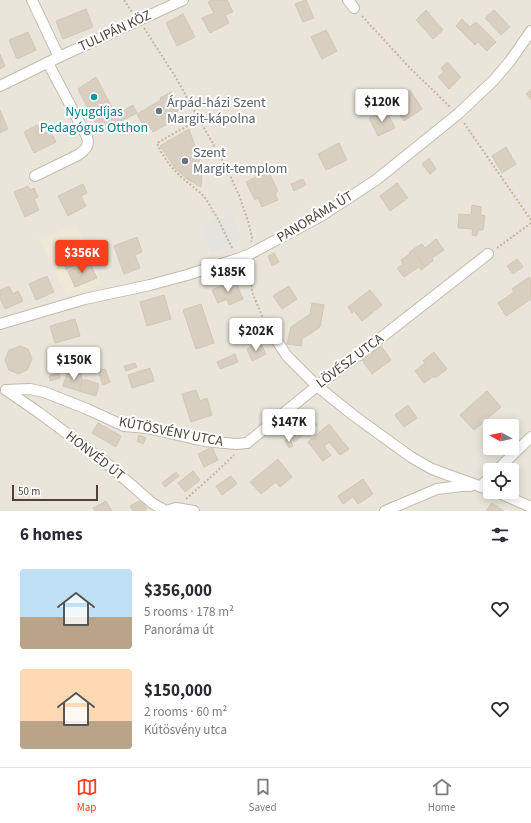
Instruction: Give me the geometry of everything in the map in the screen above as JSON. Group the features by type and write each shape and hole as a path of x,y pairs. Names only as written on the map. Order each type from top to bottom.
{"street":[{"path":"32,0 59,57"},
{"name":"TULIPÁN KÖZ","path":"0,86 48,63 136,16 183,0"},
{"name":"PANORÁMA ÚT","path":"0,324 85,298 150,285 237,259 250,254 322,216 376,180 458,114 494,80 510,61 531,31"},
{"path":"35,176 78,156 87,147 88,142 85,133 48,63"},
{"name":"LÖVÉSZ UTCA","path":"247,443 317,386 488,254"},
{"path":"267,326 287,356 317,386 353,415 411,457 441,473 483,487"},
{"name":"KÚTÖSVÉNY UTCA","path":"3,389 30,389 44,392 124,426 147,428 204,441 236,444 247,443"},
{"name":"HONVÉD ÚT","path":"3,389 38,412 104,461 152,503 165,511 176,508 194,511"},
{"path":"504,463 531,437"},
{"path":"385,511 437,489 462,486 483,488"},
{"path":"513,499 531,507"}],"path":[{"path":"124,0 175,76 198,120 220,156 239,195 252,237 250,254 252,292 267,326"},
{"path":"198,120 156,143 169,164 180,176 204,196 218,219 237,259"},
{"path":"488,254 531,223"},
{"path":"176,508 247,443"}],"shaded area":[{"path":"0,0 531,0 531,511 0,511"},
{"path":"231,214 242,239 212,253 201,227"},
{"path":"77,226 102,284 66,297 39,238"}],"building":[{"path":"212,0 227,0 233,12 225,15 229,23 210,33 202,18 214,13 208,2"},
{"path":"306,0 314,18 303,22 295,4"},
{"path":"86,9 93,27 63,39 56,21"},
{"path":"426,10 443,30 433,39 416,20"},
{"path":"494,10 510,27 501,35 485,18"},
{"path":"183,14 195,37 177,46 166,23"},
{"path":"462,19 470,27 476,22 496,42 487,51 478,42 475,45 456,26"},
{"path":"326,30 337,51 322,59 311,37"},
{"path":"28,32 36,50 17,59 9,40"},
{"path":"0,54 5,66 0,69"},
{"path":"447,62 461,77 449,89 438,77 444,72 441,68"},
{"name":"Nyugdíjas Pedagógus Otthon","path":"96,77 116,115 133,105 137,113 100,132 78,89"},
{"path":"531,89 531,100 526,94"},
{"path":"410,90 422,109 404,121 392,102"},
{"name":"Árpád-házi Szent Margit-kápolna","path":"171,92 181,109 175,113 178,118 153,132 150,127 145,129 137,114 161,100 160,98"},
{"path":"0,110 8,129 0,133"},
{"path":"386,110 395,128 378,136 369,118"},
{"path":"37,125 42,134 50,130 56,142 34,153 24,132"},
{"name":"Szent Margit-templom","path":"189,129 202,171 201,187 187,179 175,168 160,146"},
{"path":"339,143 347,160 326,170 318,154"},
{"path":"506,147 516,164 502,173 492,156"},
{"path":"429,158 436,169 430,174 422,164"},
{"path":"268,171 278,191 275,193 278,200 262,207 258,198 255,200 246,182"},
{"path":"303,179 306,185 294,191 291,184"},
{"path":"397,183 408,198 390,211 380,196"},
{"path":"83,184 87,193 81,196 86,206 68,216 58,196"},
{"path":"28,186 30,190 34,188 38,197 34,199 39,210 25,217 14,192"},
{"path":"472,205 481,207 481,215 485,216 483,230 479,230 476,236 472,235 473,229 458,228 459,214 471,215"},
{"path":"137,237 142,252 135,255 140,268 124,274 114,246"},
{"path":"436,239 444,250 432,258 433,261 425,267 412,250 422,244 425,248"},
{"path":"412,250 425,267 421,270 419,267 404,277 397,268 403,264 401,260 410,254 409,253"},
{"path":"274,253 279,262 272,266 268,256"},
{"path":"77,255 80,263 66,270 63,262"},
{"path":"517,259 523,267 513,274 507,266"},
{"path":"89,261 97,278 75,287 68,271"},
{"path":"47,276 54,292 36,300 29,284"},
{"path":"529,277 531,280 531,299 506,316 498,303 514,292 512,289"},
{"path":"235,280 243,299 229,305 227,299 218,303 212,290"},
{"path":"9,286 13,294 18,291 23,301 5,309 0,298 0,290"},
{"path":"289,286 297,299 282,309 273,296"},
{"path":"370,290 382,305 362,321 354,311 352,313 348,307"},
{"path":"164,295 171,319 147,326 140,302"},
{"path":"312,303 324,305 320,327 302,339 301,346 287,344 291,327 310,314"},
{"path":"201,304 214,343 196,349 183,310"},
{"path":"75,319 80,336 55,343 50,326"},
{"path":"260,342 266,354 252,361 247,349"},
{"path":"20,346 28,349 32,359 27,370 19,374 9,370 5,360 9,350"},
{"path":"381,346 391,360 372,374 362,360"},
{"path":"434,352 447,369 435,378 434,376 424,383 415,371 425,363 423,361"},
{"path":"235,354 238,362 220,369 217,362"},
{"path":"135,363 137,367 126,371 124,366"},
{"path":"150,368 154,381 132,388 128,375"},
{"path":"105,369 110,382 103,385 98,371"},
{"path":"75,370 82,372 82,380 79,391 63,386 67,373 74,375"},
{"path":"59,373 60,378 50,381 49,376"},
{"path":"82,380 99,384 96,396 79,391"},
{"path":"196,390 200,401 207,398 212,415 191,422 182,394"},
{"path":"487,391 501,407 487,419 483,419 483,422 474,430 460,415"},
{"path":"408,405 417,418 404,427 395,415"},
{"path":"305,410 317,425 294,442 282,427"},
{"path":"98,423 121,436 116,447 92,433"},
{"path":"329,424 349,449 340,455 329,442 324,446 331,455 323,461 308,442"},
{"path":"139,435 146,438 143,444 137,441"},
{"path":"289,438 293,446 289,448 285,441"},
{"path":"212,447 218,460 204,467 198,454"},
{"path":"278,459 292,477 280,487 276,482 261,494 250,482"},
{"path":"193,471 200,480 185,492 178,483"},
{"path":"176,472 179,476 165,487 162,483"},
{"path":"231,476 237,484 222,495 216,486"},
{"path":"363,479 373,494 358,504 353,497 343,504 338,496"},
{"path":"141,500 147,509 144,511 133,511 130,506"},
{"path":"106,501 112,511 95,511 93,508"},
{"path":"492,503 504,511 486,511"}],"place":[{"name":"Nyugdíjas Pedagógus Otthon","path":"94,97"},
{"name":"Árpád-házi Szent Margit-kápolna","path":"159,111"},
{"name":"Szent Margit-templom","path":"185,161"}]}
